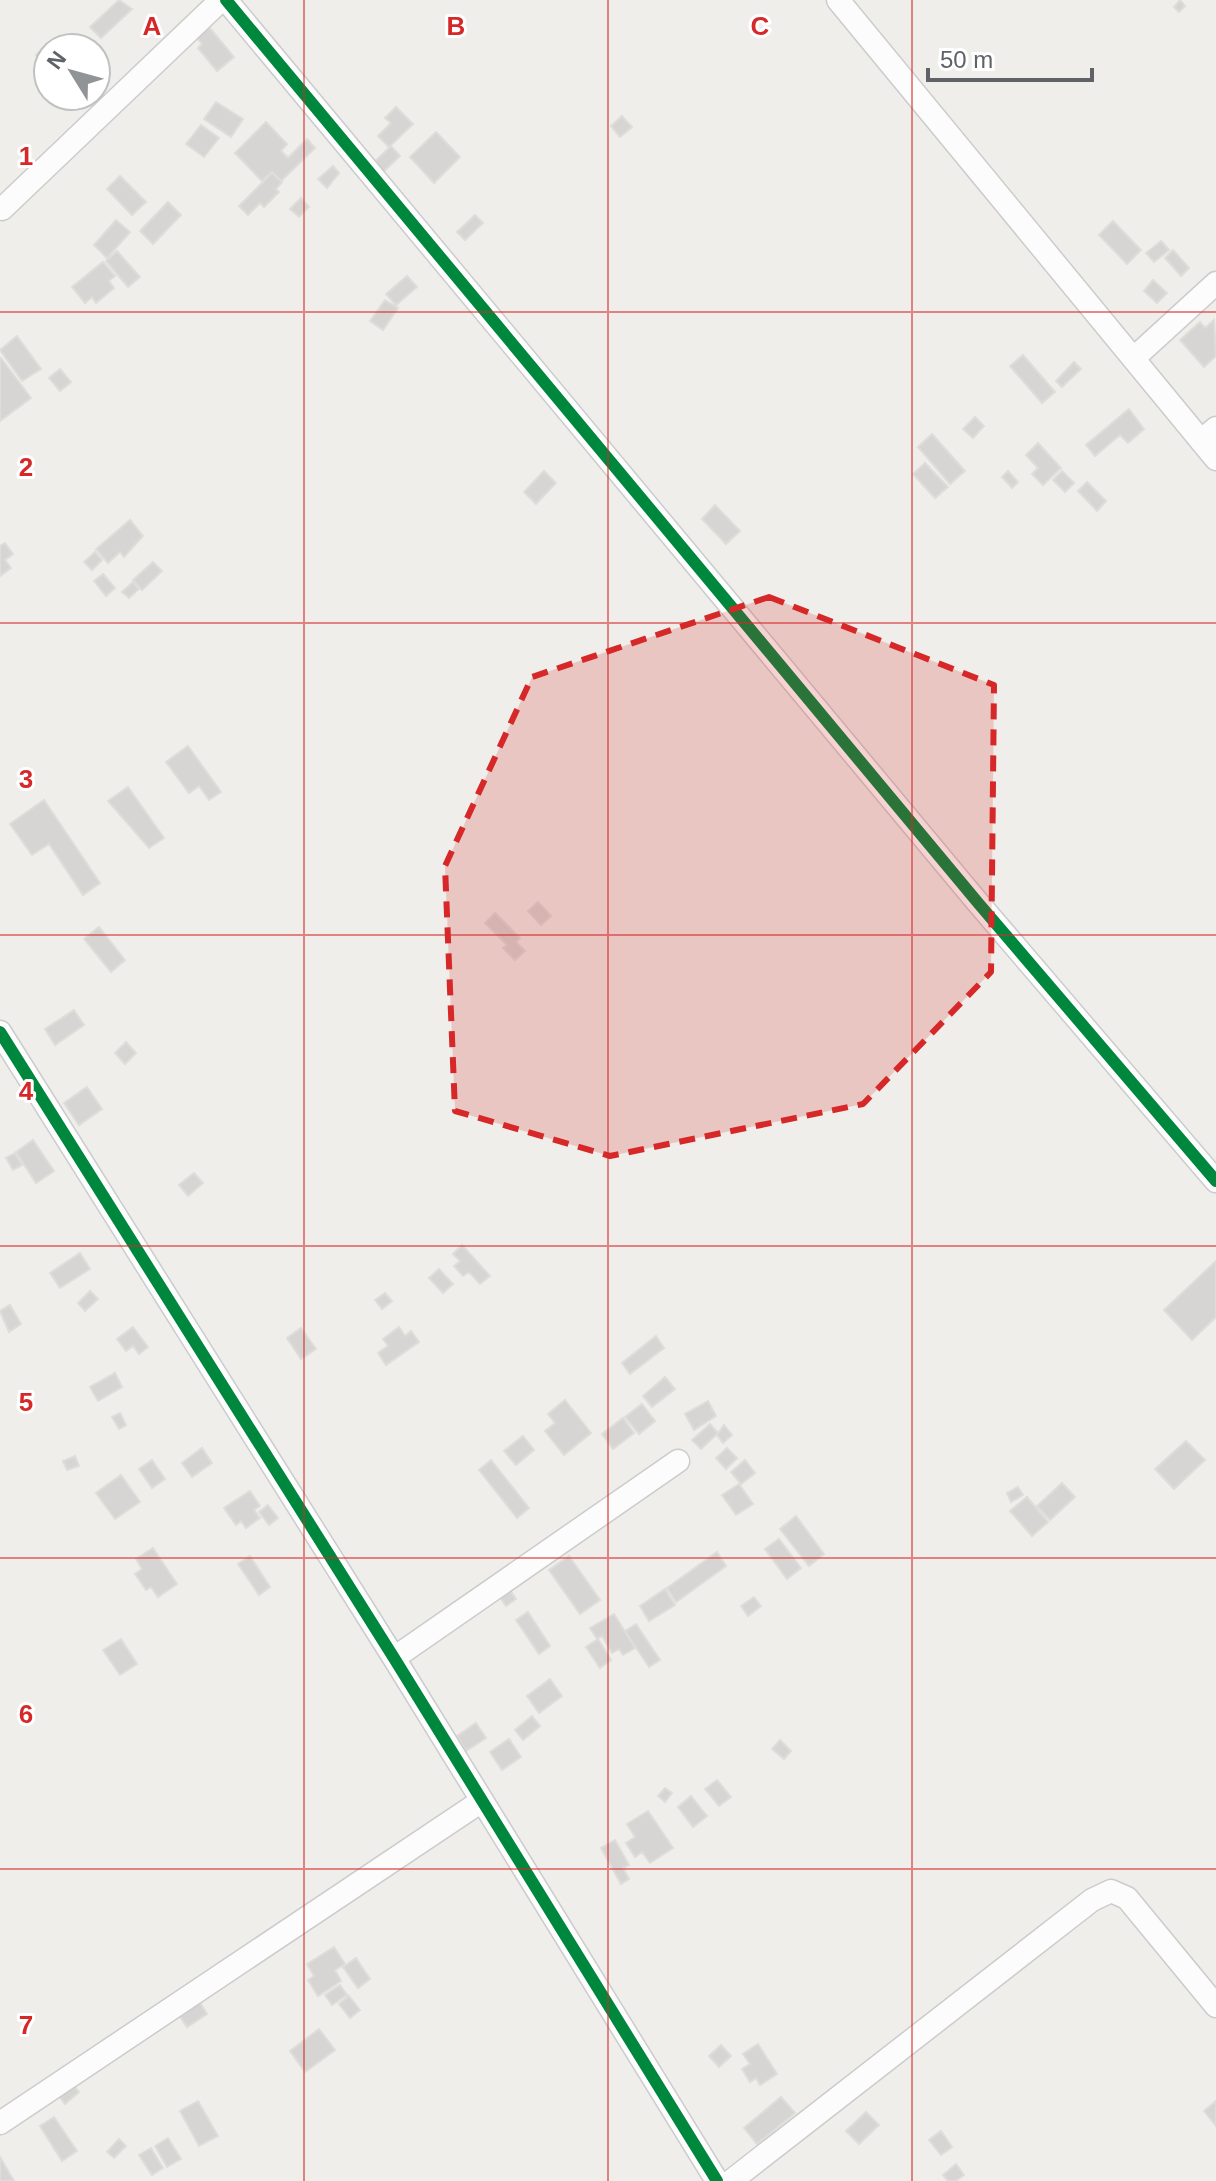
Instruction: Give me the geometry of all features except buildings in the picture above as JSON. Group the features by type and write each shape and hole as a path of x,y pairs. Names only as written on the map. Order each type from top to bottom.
{"street":[{"path":"2,209 223,0 979,904 1216,1181"},
{"path":"838,0 1134,358 1208,434 1216,459"},
{"path":"1134,358 1216,283"},
{"path":"0,1032 394,1658 480,1802 717,2181"},
{"path":"394,1658 678,1461"},
{"path":"0,2123 480,1802"},
{"path":"731,2181 1092,1900 1111,1891 1127,1898 1216,2006"}],"highlighted area":[{"path":"769,597 994,685 991,972 863,1104 610,1156 455,1111 445,866 532,677"}],"cycle path":[{"path":"226,0 979,904 1216,1181"},
{"path":"0,1032 394,1658 717,2181"}]}
